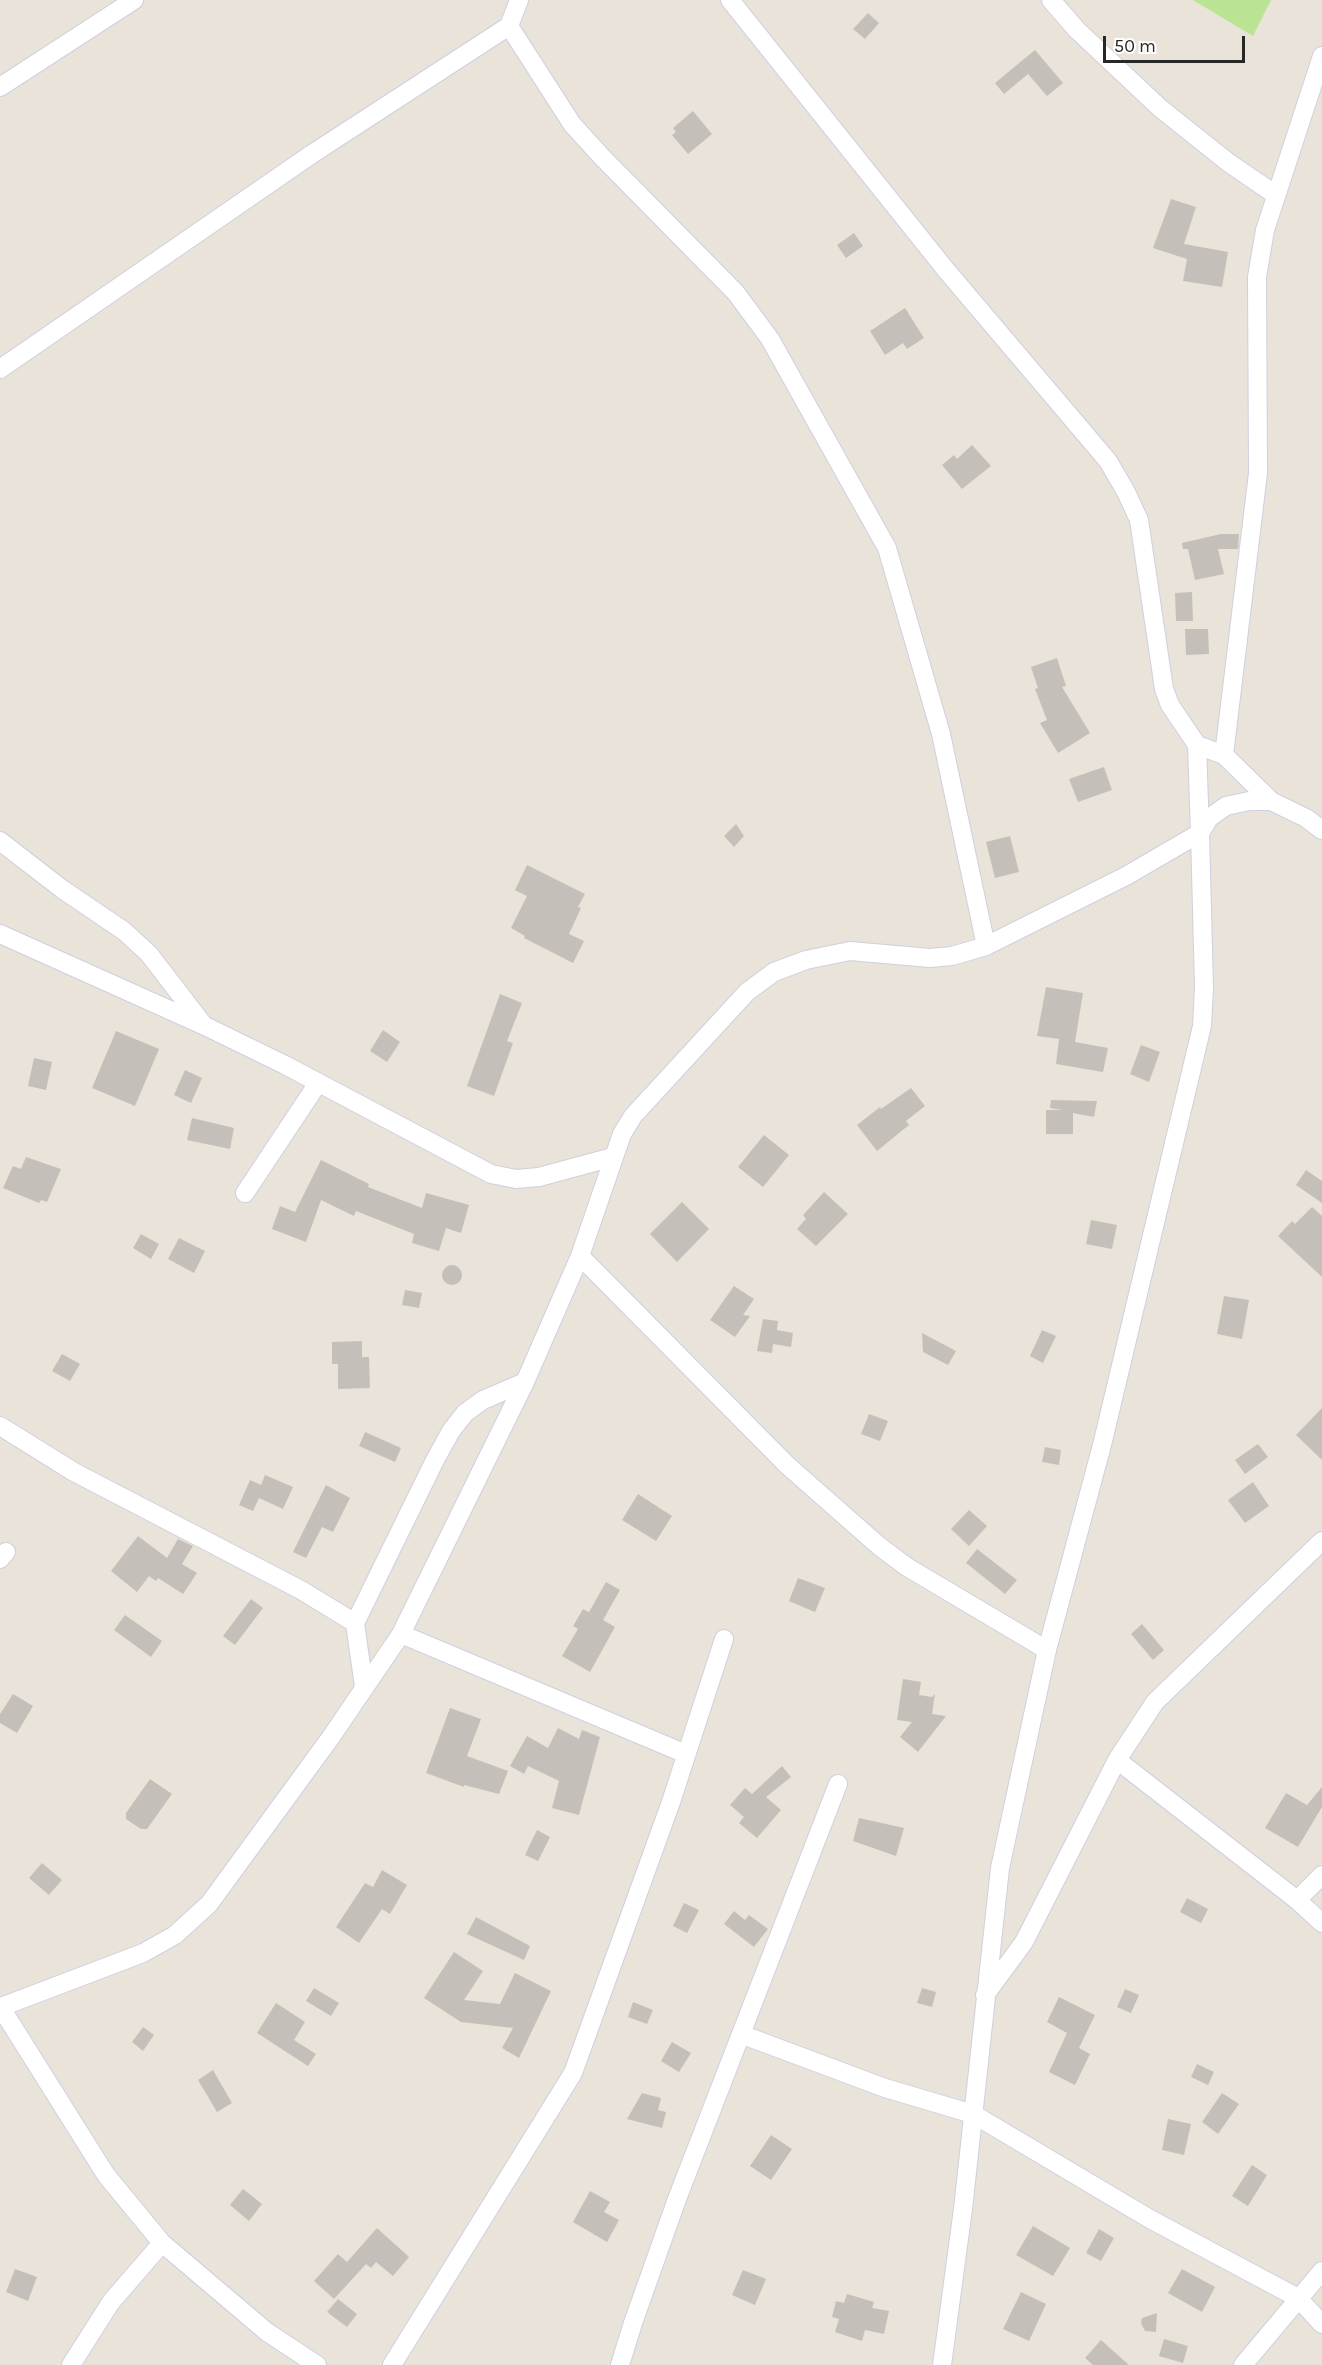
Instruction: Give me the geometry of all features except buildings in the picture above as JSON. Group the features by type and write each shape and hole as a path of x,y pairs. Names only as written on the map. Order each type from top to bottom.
{"street":[{"path":"0,87 134,0"},
{"path":"0,369 312,154 509,26 519,0"},
{"path":"730,0 946,270 1108,461 1139,520 1164,689 1170,705 1197,745 1204,988 1202,1026 1197,1056 1102,1444 1047,1650 1000,1868 984,1996 974,2115 942,2365"},
{"path":"1051,0 1077,30 1160,108 1229,163 1276,195"},
{"path":"509,26 572,124 736,293 770,339 882,539 905,604 940,734 986,946"},
{"path":"1224,755 1256,495 1259,443 1257,277 1265,230 1322,55"},
{"path":"1197,745 1224,755 1271,801 1306,818 1322,830"},
{"path":"317,2365 267,2332 162,2243 106,2175 1,2006 143,1953 175,1935 209,1904 401,1634 525,1382 580,1256 613,1157 633,1116 747,992 774,972 806,960 850,951 930,958 952,956 986,946 1126,876 1200,833 1209,818 1226,806 1249,801 1271,801"},
{"path":"0,841 62,889 124,931 149,954 203,1025"},
{"path":"0,934 203,1025 491,1174 516,1179 539,1177 613,1157"},
{"path":"245,1193 318,1083"},
{"path":"580,1256 787,1465 879,1546 907,1566 1047,1650"},
{"path":"364,1687 355,1623 451,1431 465,1413 483,1400 525,1382"},
{"path":"0,1426 66,1467 301,1590 355,1623"},
{"path":"984,1996 1024,1942 1117,1760 1155,1702 1322,1540"},
{"path":"401,1634 686,1754"},
{"path":"393,2365 573,2073 607,1984 724,1639"},
{"path":"1117,1760 1297,1900 1322,1923"},
{"path":"620,2365 677,2199 838,1784"},
{"path":"1297,1900 1322,1875"},
{"path":"742,2035 885,2088 974,2115 1150,2218 1298,2298 1322,2324"},
{"path":"71,2365 111,2302 162,2243"},
{"path":"1243,2365 1322,2271"}],"green space":[{"path":"1193,0 1271,0 1253,36"}]}
